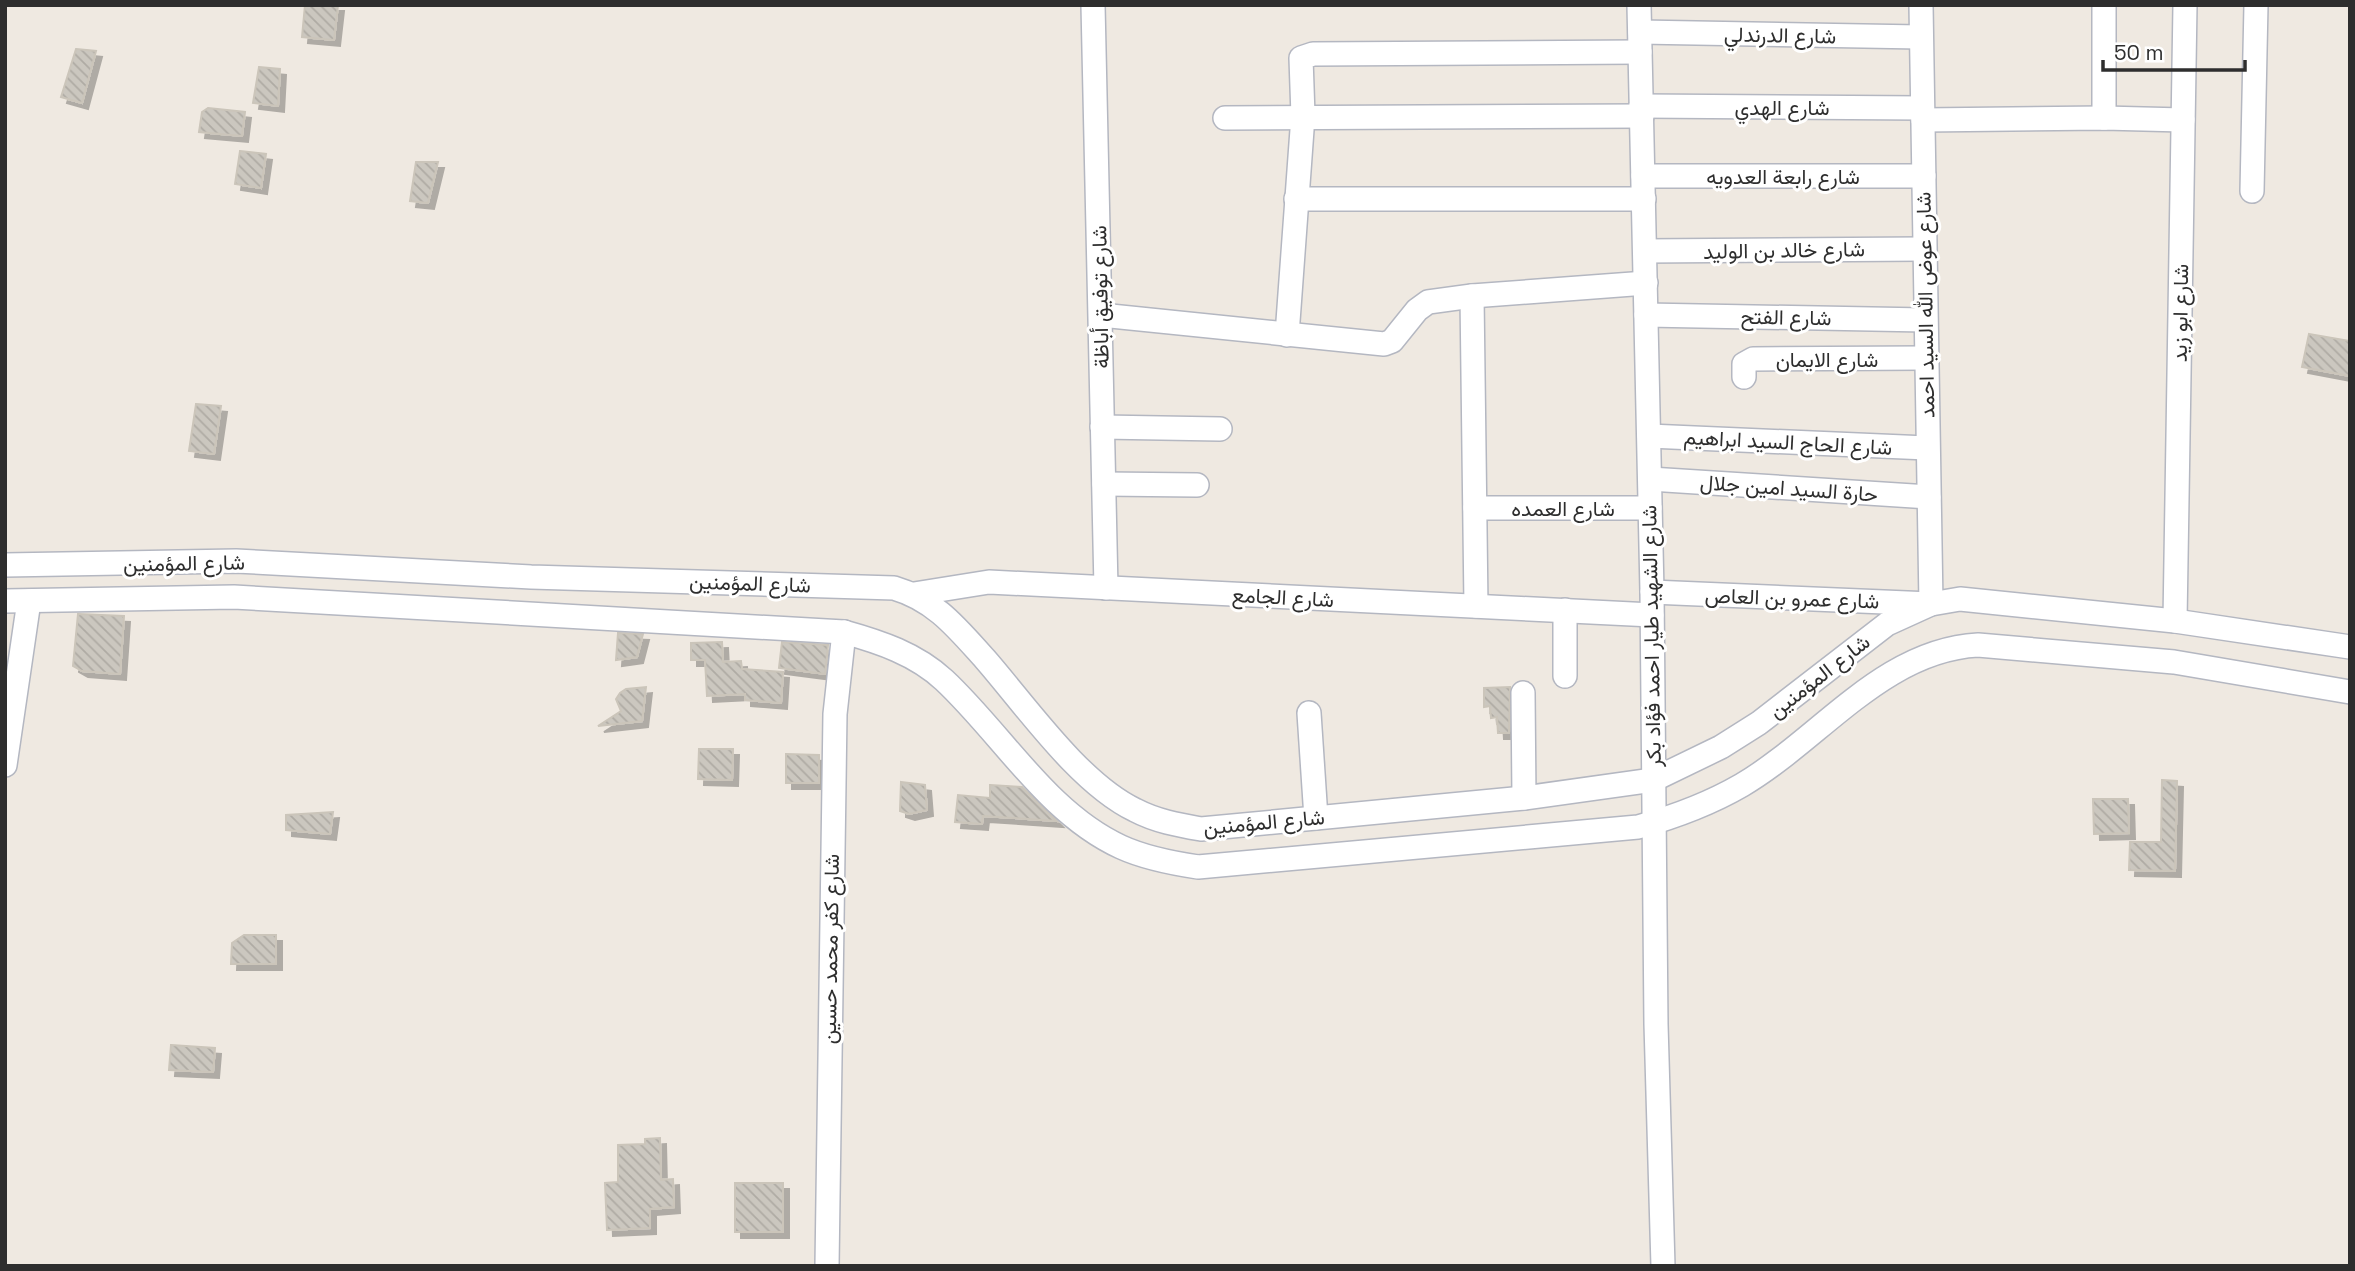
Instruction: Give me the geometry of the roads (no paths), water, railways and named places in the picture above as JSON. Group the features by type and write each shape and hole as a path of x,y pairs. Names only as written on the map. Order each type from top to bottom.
{"street":[{"name":"شارع توفيق أباظة","path":"1093,5 1106,588"},
{"name":"شارع الشهيد طيار احمد فؤاد بكر","path":"1639,5 1663,1266"},
{"name":"شارع عوض الله السيد احمد","path":"1921,5 1931,604"},
{"path":"2104,5 2104,118"},
{"name":"شارع ابو زيد","path":"2175,621 2185,5"},
{"path":"2252,191 2256,5"},
{"name":"شارع الدرندلي","path":"1287,335 1303,116 1300,62 1307,55 1640,42 1920,37"},
{"name":"شارع الهدي","path":"1225,118 1642,111 2183,120"},
{"name":"شارع رابعة العدويه","path":"1296,199 1924,176"},
{"name":"شارع خالد بن الوليد","path":"1645,251 1923,248"},
{"path":"1101,315 1384,344 1392,341 1428,302 1472,296 1646,283"},
{"path":"1472,296 1476,606"},
{"name":"شارع الفتح","path":"1646,315 1925,320"},
{"name":"شارع الايمان","path":"1744,377 1744,364 1753,359 1925,358"},
{"path":"1102,427 1220,429"},
{"name":"شارع الحاج السيد ابراهيم","path":"1649,436 1927,448"},
{"name":"حارة السيد امين جلال","path":"1650,479 1929,497"},
{"path":"1104,484 1197,485"},
{"name":"شارع العمده","path":"1475,509 1650,508"},
{"path":"234,597 236,561"},
{"name":"شارع المؤمنين","path":"5,565 236,561 531,577 872,586 914,594 957,625 1079,767 1104,791 1134,810 1167,823 1201,829 1524,797 1653,780 1721,747 1759,723 1887,624 1931,604 1960,599 2175,621 2350,647"},
{"name":"شارع الجامع","path":"914,594 989,582 1565,610 1652,603"},
{"name":"شارع المؤمنين","path":"5,601 234,597 844,632 890,647 913,658 943,679 1056,799 1086,826 1120,847 1158,860 1198,867 1638,827 1703,804 1743,784 1887,677 1919,658 1950,646 1978,645 2174,662 2350,692"},
{"path":"5,765 29,601"},
{"name":"شارع عمرو بن العاص","path":"1652,603 1931,604"},
{"path":"1565,610 1565,676"},
{"name":"شارع كفر محمد حسين","path":"827,1266 835,714 844,632"},
{"path":"1523,693 1524,797"},
{"path":"1309,713 1316,818"}]}
